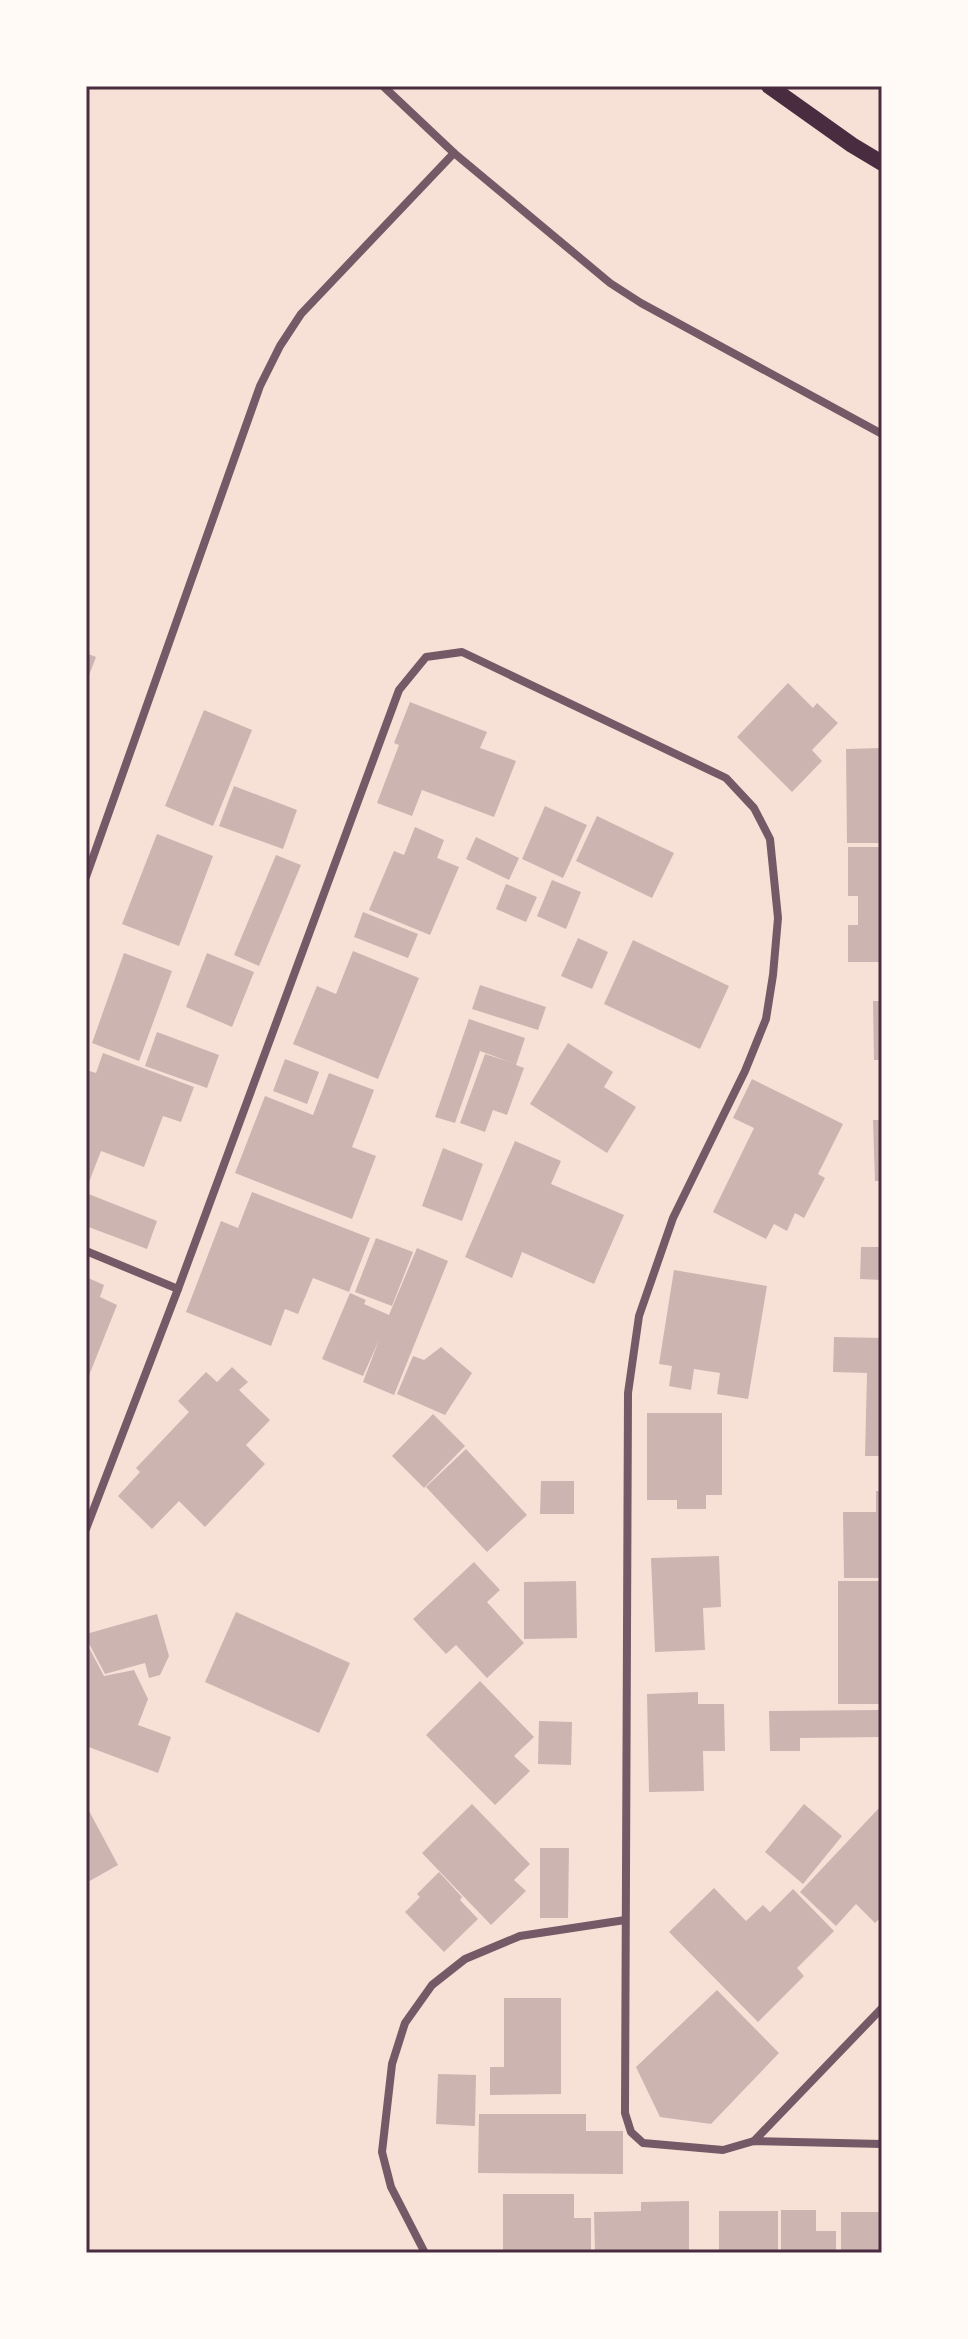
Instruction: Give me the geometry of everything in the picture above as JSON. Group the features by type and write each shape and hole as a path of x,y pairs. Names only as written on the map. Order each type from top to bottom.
{"main road":[{"path":"769,86 882,163"}],"street":[{"path":"383,86 454,153 621,289 882,434"},
{"path":"86,877 260,386 280,346 301,314 454,153"},
{"path":"86,1529 399,690 426,657 462,652 726,778 754,808 770,839 778,918 766,1019 745,1071 673,1218 639,1316 628,1393 625,2113 631,2132 643,2143 723,2150 754,2141 882,2144"},
{"path":"86,1251 178,1289"},
{"path":"425,2253 391,2187 382,2152 392,2064 405,2023 432,1985 465,1959 520,1936 625,1920"},
{"path":"754,2141 882,2008"}],"building":[{"path":"86,653 96,657 86,683"},
{"path":"788,683 813,708 817,703 838,723 812,750 822,761 792,792 737,737"},
{"path":"410,702 487,732 480,748 516,761 494,817 422,790 412,816 377,803 399,745 394,743"},
{"path":"204,710 252,730 213,826 165,806"},
{"path":"882,748 882,843 847,843 846,749"},
{"path":"234,786 297,810 283,849 219,826"},
{"path":"545,806 587,825 563,878 522,859"},
{"path":"597,816 674,853 652,898 576,861"},
{"path":"415,827 444,840 437,858 459,867 430,935 369,910 394,851 404,855"},
{"path":"157,834 213,856 179,946 122,924"},
{"path":"476,837 519,858 509,880 466,859"},
{"path":"848,847 882,847 882,962 848,962 848,925 858,925 858,896 848,896"},
{"path":"276,855 301,865 259,966 234,955"},
{"path":"552,880 581,892 566,929 537,916"},
{"path":"506,884 537,897 526,922 496,909"},
{"path":"363,912 418,934 408,958 354,937"},
{"path":"578,938 608,952 592,989 561,976"},
{"path":"633,940 729,986 700,1049 604,1004"},
{"path":"353,951 419,978 378,1079 293,1044 317,986 336,994"},
{"path":"124,953 172,971 139,1061 92,1043"},
{"path":"207,953 254,972 232,1027 186,1007"},
{"path":"480,985 546,1007 538,1030 472,1009"},
{"path":"873,1001 882,1001 882,1060 874,1060"},
{"path":"469,1019 525,1038 516,1065 524,1068 507,1115 493,1110 485,1132 460,1123 485,1054 513,1063 480,1051 455,1123 435,1117"},
{"path":"157,1032 219,1055 207,1088 145,1066"},
{"path":"568,1043 613,1072 604,1087 636,1107 607,1153 530,1104"},
{"path":"103,1053 194,1087 181,1122 163,1116 144,1167 101,1151 89,1182 86,1181 86,1070 96,1073"},
{"path":"285,1059 319,1072 307,1104 273,1091"},
{"path":"329,1073 374,1090 352,1147 376,1156 352,1219 235,1173 265,1096 313,1115"},
{"path":"752,1079 843,1124 818,1174 825,1178 804,1218 795,1213 787,1231 774,1224 766,1239 713,1212 754,1128 733,1118"},
{"path":"873,1120 882,1120 882,1181 875,1181"},
{"path":"515,1141 561,1161 551,1184 624,1215 594,1284 522,1252 512,1278 465,1257"},
{"path":"443,1148 483,1164 462,1221 422,1206"},
{"path":"252,1192 370,1238 349,1292 313,1278 298,1314 285,1309 271,1346 186,1312 221,1221 238,1228"},
{"path":"86,1193 157,1221 147,1249 86,1226"},
{"path":"376,1238 413,1252 392,1306 355,1292"},
{"path":"861,1247 882,1247 882,1280 860,1279"},
{"path":"417,1248 448,1261 394,1395 363,1382 379,1340 363,1376 322,1359 350,1293 366,1300 364,1304 389,1315"},
{"path":"674,1270 767,1286 748,1399 717,1394 720,1373 694,1369 691,1390 669,1386 672,1366 659,1364"},
{"path":"86,1277 104,1285 100,1297 117,1305 86,1383"},
{"path":"834,1337 882,1338 882,1456 865,1456 867,1373 833,1372"},
{"path":"441,1347 472,1373 445,1415 397,1394 413,1356 424,1360"},
{"path":"232,1367 248,1382 239,1390 270,1420 246,1445 265,1464 205,1527 179,1501 152,1529 118,1496 140,1472 136,1468 189,1412 178,1401 206,1372 217,1382"},
{"path":"647,1413 722,1413 722,1495 706,1495 706,1509 677,1509 677,1500 647,1500"},
{"path":"433,1414 465,1446 424,1488 392,1456"},
{"path":"466,1449 527,1515 487,1552 426,1487"},
{"path":"541,1481 574,1481 574,1514 540,1514"},
{"path":"876,1491 882,1491 882,1578 844,1578 843,1512 876,1512"},
{"path":"719,1556 721,1607 703,1608 705,1650 655,1652 651,1558"},
{"path":"474,1562 500,1590 487,1602 524,1643 487,1678 456,1645 446,1654 413,1619"},
{"path":"576,1581 577,1638 524,1639 524,1582"},
{"path":"838,1581 882,1581 882,1704 838,1704"},
{"path":"236,1612 350,1663 319,1733 205,1682"},
{"path":"157,1614 169,1656 160,1675 149,1678 145,1663 105,1674 86,1634"},
{"path":"86,1642 104,1676 134,1670 148,1699 138,1725 171,1737 158,1773 86,1746"},
{"path":"480,1681 534,1737 514,1756 530,1771 495,1805 426,1735"},
{"path":"698,1692 698,1704 724,1704 725,1751 703,1751 704,1791 649,1792 647,1694"},
{"path":"882,1710 882,1737 800,1738 800,1751 770,1751 769,1711"},
{"path":"539,1721 572,1722 571,1765 538,1764"},
{"path":"472,1804 530,1864 514,1880 526,1891 491,1925 422,1853"},
{"path":"804,1804 842,1836 803,1884 765,1852"},
{"path":"879,1808 882,1811 882,1916 875,1923 856,1904 836,1926 800,1892"},
{"path":"86,1810 118,1865 86,1883"},
{"path":"540,1848 569,1848 568,1918 540,1918"},
{"path":"439,1872 478,1919 444,1952 405,1912 420,1897 417,1894"},
{"path":"714,1888 746,1921 763,1905 770,1912 793,1889 834,1931 797,1968 804,1976 758,2022 669,1932"},
{"path":"717,1990 779,2053 711,2124 660,2117 636,2067"},
{"path":"504,1998 561,1998 561,2094 490,2095 490,2067 504,2067"},
{"path":"438,2074 476,2075 475,2126 436,2124"},
{"path":"479,2114 586,2114 586,2131 623,2131 623,2174 478,2173"},
{"path":"503,2194 574,2194 574,2218 591,2218 591,2253 503,2253"},
{"path":"689,2201 689,2253 595,2253 594,2212 641,2211 641,2202"},
{"path":"781,2210 816,2210 816,2231 836,2231 836,2253 781,2253"},
{"path":"719,2211 778,2211 778,2253 719,2253"},
{"path":"841,2212 882,2212 882,2253 841,2253"}]}
